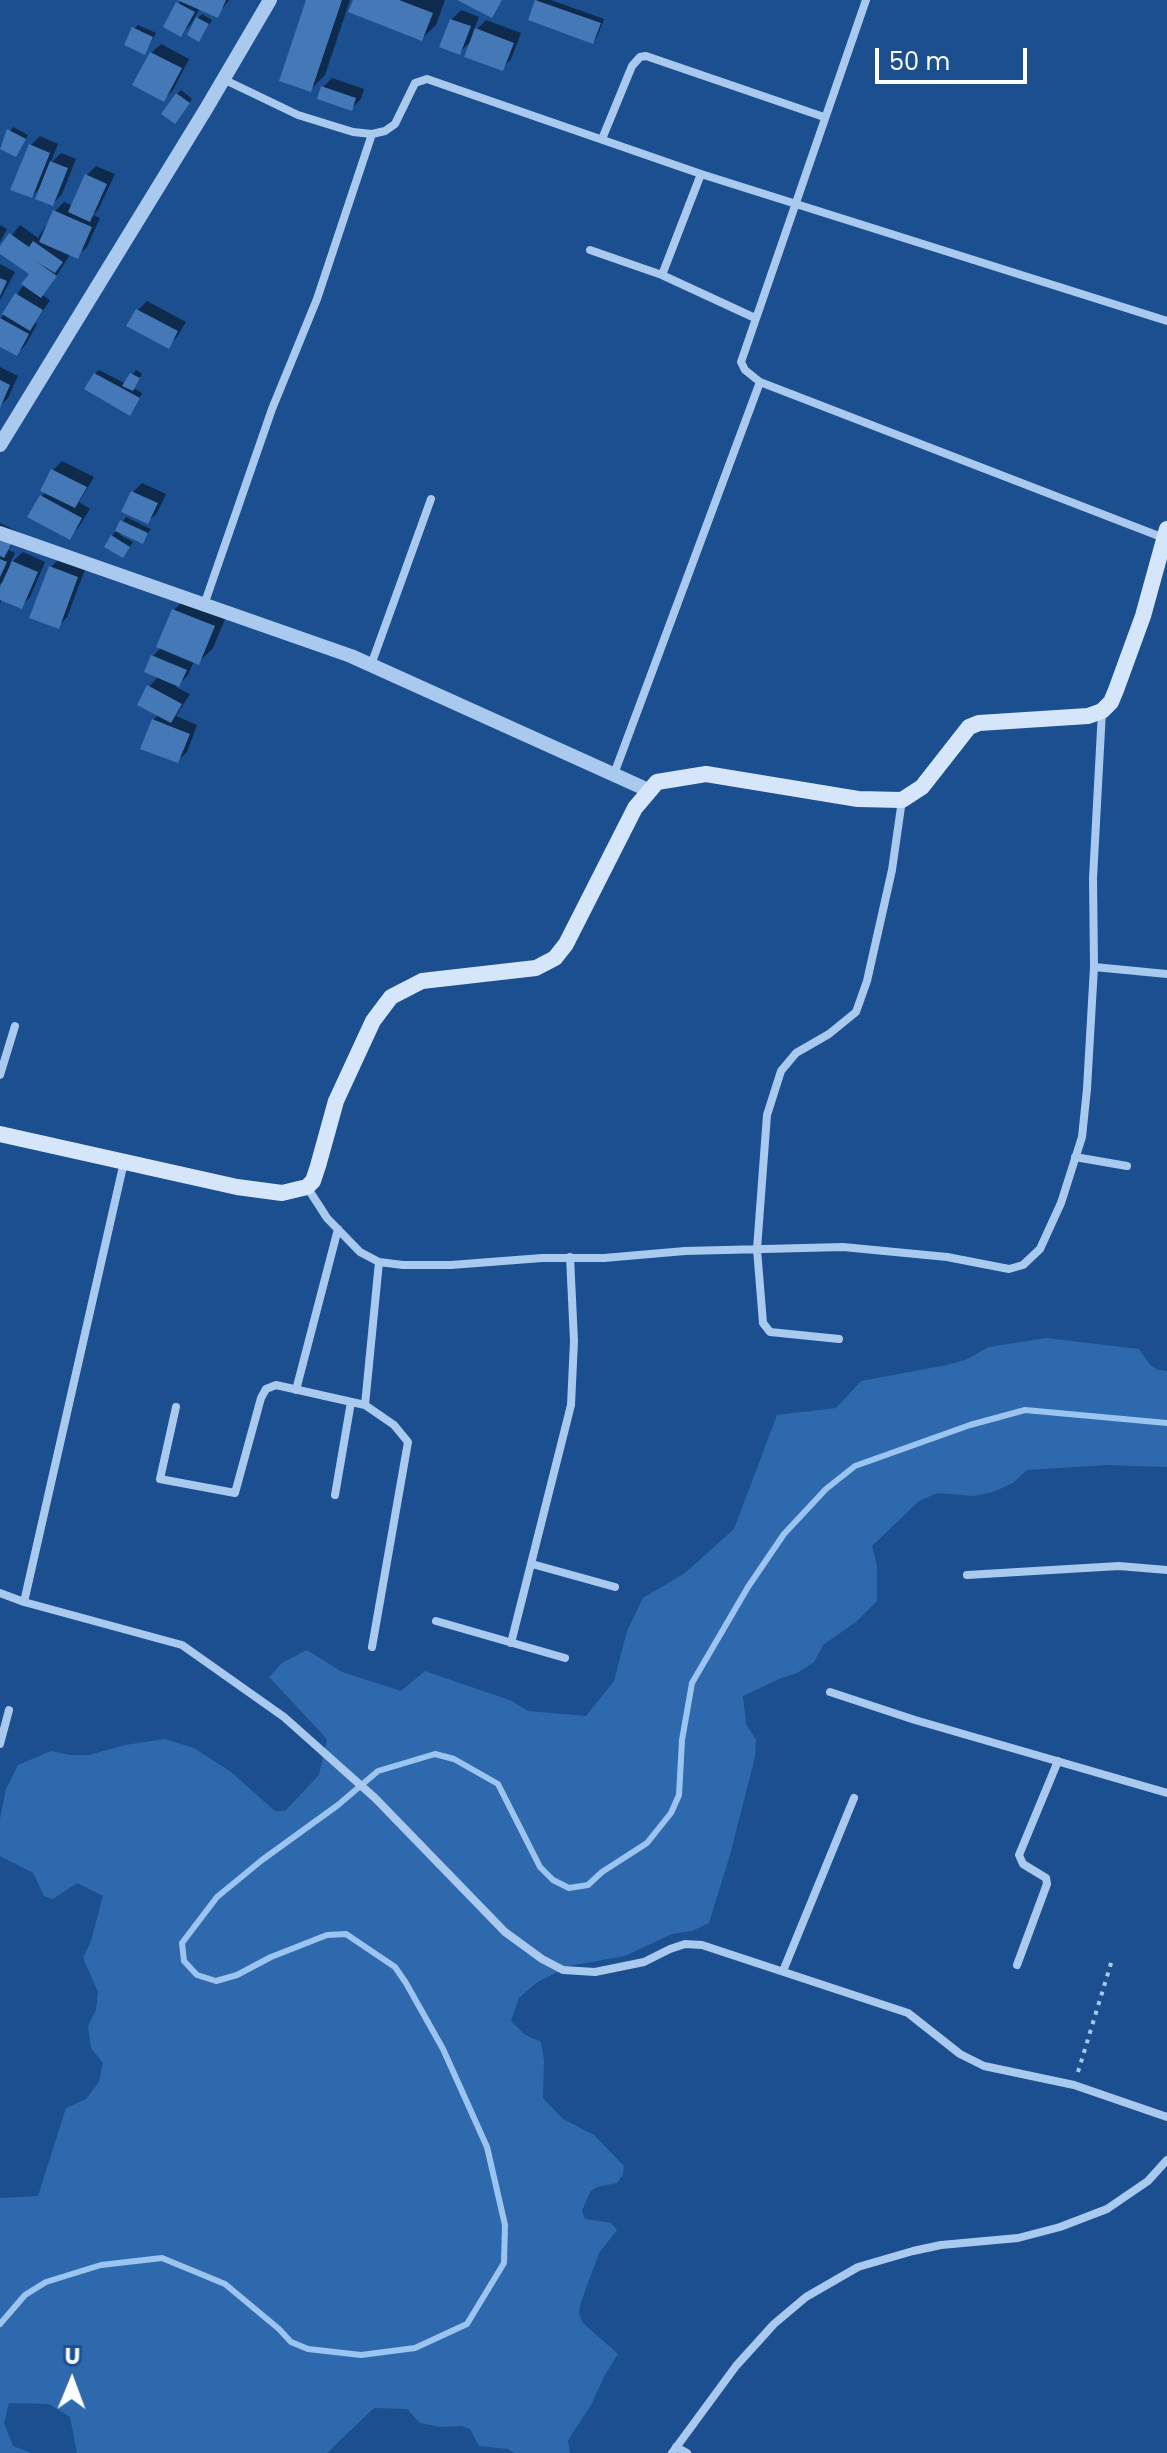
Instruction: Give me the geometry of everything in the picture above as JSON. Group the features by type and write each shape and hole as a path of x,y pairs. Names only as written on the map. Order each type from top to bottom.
{"main road":[{"path":"0,1134 237,1187 282,1193 307,1187 315,1173 336,1101 373,1021 391,997 422,981 536,968 555,958 566,944 635,808 657,782 706,774 858,799 902,800 922,787 969,727 979,723 1088,716 1102,711 1111,702 1143,616 1165,533"}],"street":[{"path":"2,436 270,0"},
{"path":"866,0 755,318 741,362 745,370 760,382 1165,533"},
{"path":"602,139 632,66 640,57 646,56 824,117"},
{"path":"223,79 298,115 353,132 372,134 385,131 395,124 415,83 427,79 701,174 1167,321"},
{"path":"204,605 272,409 317,299 372,134"},
{"path":"662,275 701,174"},
{"path":"590,250 662,275 755,318"},
{"path":"614,774 760,382"},
{"path":"371,665 431,499"},
{"path":"0,533 371,665 648,790"},
{"path":"307,1187 327,1218 360,1252 379,1262 403,1265 604,1258 685,1251 843,1247 947,1257 1009,1269 1023,1265 1040,1249 1061,1203 1082,1137 1094,967 1093,878 1102,711"},
{"path":"839,1339 770,1332 763,1323 757,1249 767,1115 781,1071 796,1053 829,1034 856,1012 867,981 892,870 902,800"},
{"path":"1094,967 1167,974"},
{"path":"0,1075 15,1026"},
{"path":"1075,1157 1127,1166"},
{"path":"24,1602 124,1162"},
{"path":"296,1390 338,1229"},
{"path":"511,1643 571,1405 574,1341 570,1257"},
{"path":"365,1405 379,1262"},
{"path":"176,1407 160,1479 235,1493 261,1398 266,1389 276,1385 365,1405 394,1425 408,1442 372,1647"},
{"path":"335,1495 351,1402"},
{"path":"532,1564 615,1587"},
{"path":"967,1575 1119,1566 1167,1570"},
{"path":"0,1593 182,1645 284,1717 375,1798 505,1932 563,1970 595,1972 644,1962 685,1944 702,1945 908,2013 960,2054 984,2066 1074,2085 1167,2117"},
{"path":"436,1621 565,1658"},
{"path":"830,1692 915,1720 1167,1793"},
{"path":"0,1744 9,1710"},
{"path":"1017,1965 1047,1884 1046,1878 1023,1864 1019,1855 1058,1761"},
{"path":"783,1971 854,1798"},
{"path":"687,2453 674,2450 755,2345 774,2324 819,2289 858,2267 913,2251 941,2245 1018,2238 1096,2214 1148,2181 1167,2160"}],"path":[{"path":"1074,2085 1112,1960"}],"shaded area":[{"path":"1046,1338 1139,1349 1150,1365 1167,1371 1167,1467 1106,1465 1027,1470 1013,1483 993,1492 974,1496 937,1493 919,1501 872,1546 877,1566 877,1601 856,1622 823,1645 814,1662 797,1673 743,1696 746,1724 756,1740 755,1757 709,1923 692,1931 672,1934 625,1956 569,1966 536,1983 519,1998 511,2021 524,2034 541,2042 543,2098 563,2119 594,2135 624,2166 623,2175 617,2183 597,2187 590,2192 582,2211 585,2219 611,2223 617,2230 599,2253 579,2314 583,2323 618,2354 568,2441 570,2453 514,2453 508,2449 479,2446 470,2429 420,2423 407,2409 374,2408 327,2453 77,2453 70,2417 49,2404 9,2403 4,2423 13,2446 31,2453 0,2453 0,2198 38,2196 66,2108 86,2099 99,2082 103,2063 91,2048 88,2026 96,2010 98,1992 83,1958 103,1896 77,1883 53,1899 44,1896 33,1873 0,1856 0,1819 6,1789 18,1765 51,1751 89,1755 165,1739 194,1748 231,1772 275,1811 285,1811 319,1775 327,1739 269,1677 282,1663 307,1650 342,1672 401,1691 425,1671 512,1701 528,1711 586,1716 614,1681 627,1631 643,1598 685,1573 734,1529 777,1415 836,1408 861,1381 947,1365 965,1360 989,1347"}],"building":[{"path":"177,0 226,0 218,18"},
{"path":"306,0 342,0 311,92 279,81"},
{"path":"353,0 399,0 433,13 422,41 348,12"},
{"path":"457,0 502,0 492,18"},
{"path":"535,0 601,23 593,44 528,20"},
{"path":"176,2 195,12 181,37 163,27"},
{"path":"196,17 209,24 199,42 187,35"},
{"path":"450,19 471,26 460,55 439,47"},
{"path":"132,27 153,37 145,55 124,45"},
{"path":"475,28 514,43 503,71 464,57"},
{"path":"150,52 182,68 164,102 132,85"},
{"path":"321,86 356,98 352,111 317,99"},
{"path":"176,93 190,103 175,124 161,114"},
{"path":"7,129 26,139 16,157 0,149"},
{"path":"29,144 50,153 32,198 10,190"},
{"path":"50,161 68,168 53,206 35,199"},
{"path":"85,174 107,184 90,222 68,212"},
{"path":"53,210 92,227 78,259 39,242"},
{"path":"9,233 29,247 33,241 63,262 55,273 37,262 57,276 41,298 21,284 29,274 0,254 0,246"},
{"path":"0,278 7,281 0,296"},
{"path":"15,293 43,310 30,331 2,314"},
{"path":"136,309 178,331 169,349 126,326"},
{"path":"0,318 29,334 17,356 0,347"},
{"path":"94,373 140,398 130,416 84,389"},
{"path":"130,373 140,378 133,391 122,386"},
{"path":"0,380 10,385 0,408"},
{"path":"51,469 87,487 75,508 40,491"},
{"path":"131,491 158,503 148,524 121,512"},
{"path":"40,495 82,518 70,540 27,517"},
{"path":"120,520 148,533 143,544 115,531"},
{"path":"111,535 130,547 123,558 104,547"},
{"path":"0,537 12,543 4,558 0,556"},
{"path":"0,559 7,562 0,577"},
{"path":"12,561 38,572 22,609 0,600 0,587"},
{"path":"49,566 78,577 59,629 29,618"},
{"path":"172,609 215,626 199,665 156,647"},
{"path":"151,655 187,670 179,687 144,672"},
{"path":"147,685 182,704 171,723 137,705"},
{"path":"152,719 190,734 178,763 140,749"}],"waterway":[{"path":"0,2324 25,2295 46,2282 101,2265 162,2258 225,2284 291,2342 308,2349 361,2355 415,2348 467,2324 504,2263 505,2225 487,2147 443,2049 406,1983 395,1967 346,1934 327,1935 271,1957 237,1975 216,1981 197,1975 184,1961 182,1943 217,1897 378,1771 435,1754 454,1759 498,1784 540,1867 553,1880 569,1888 588,1885 602,1872 647,1843 671,1813 679,1795 682,1740 692,1683 748,1587 784,1534 826,1489 855,1466 970,1425 1025,1410 1167,1423"}]}
